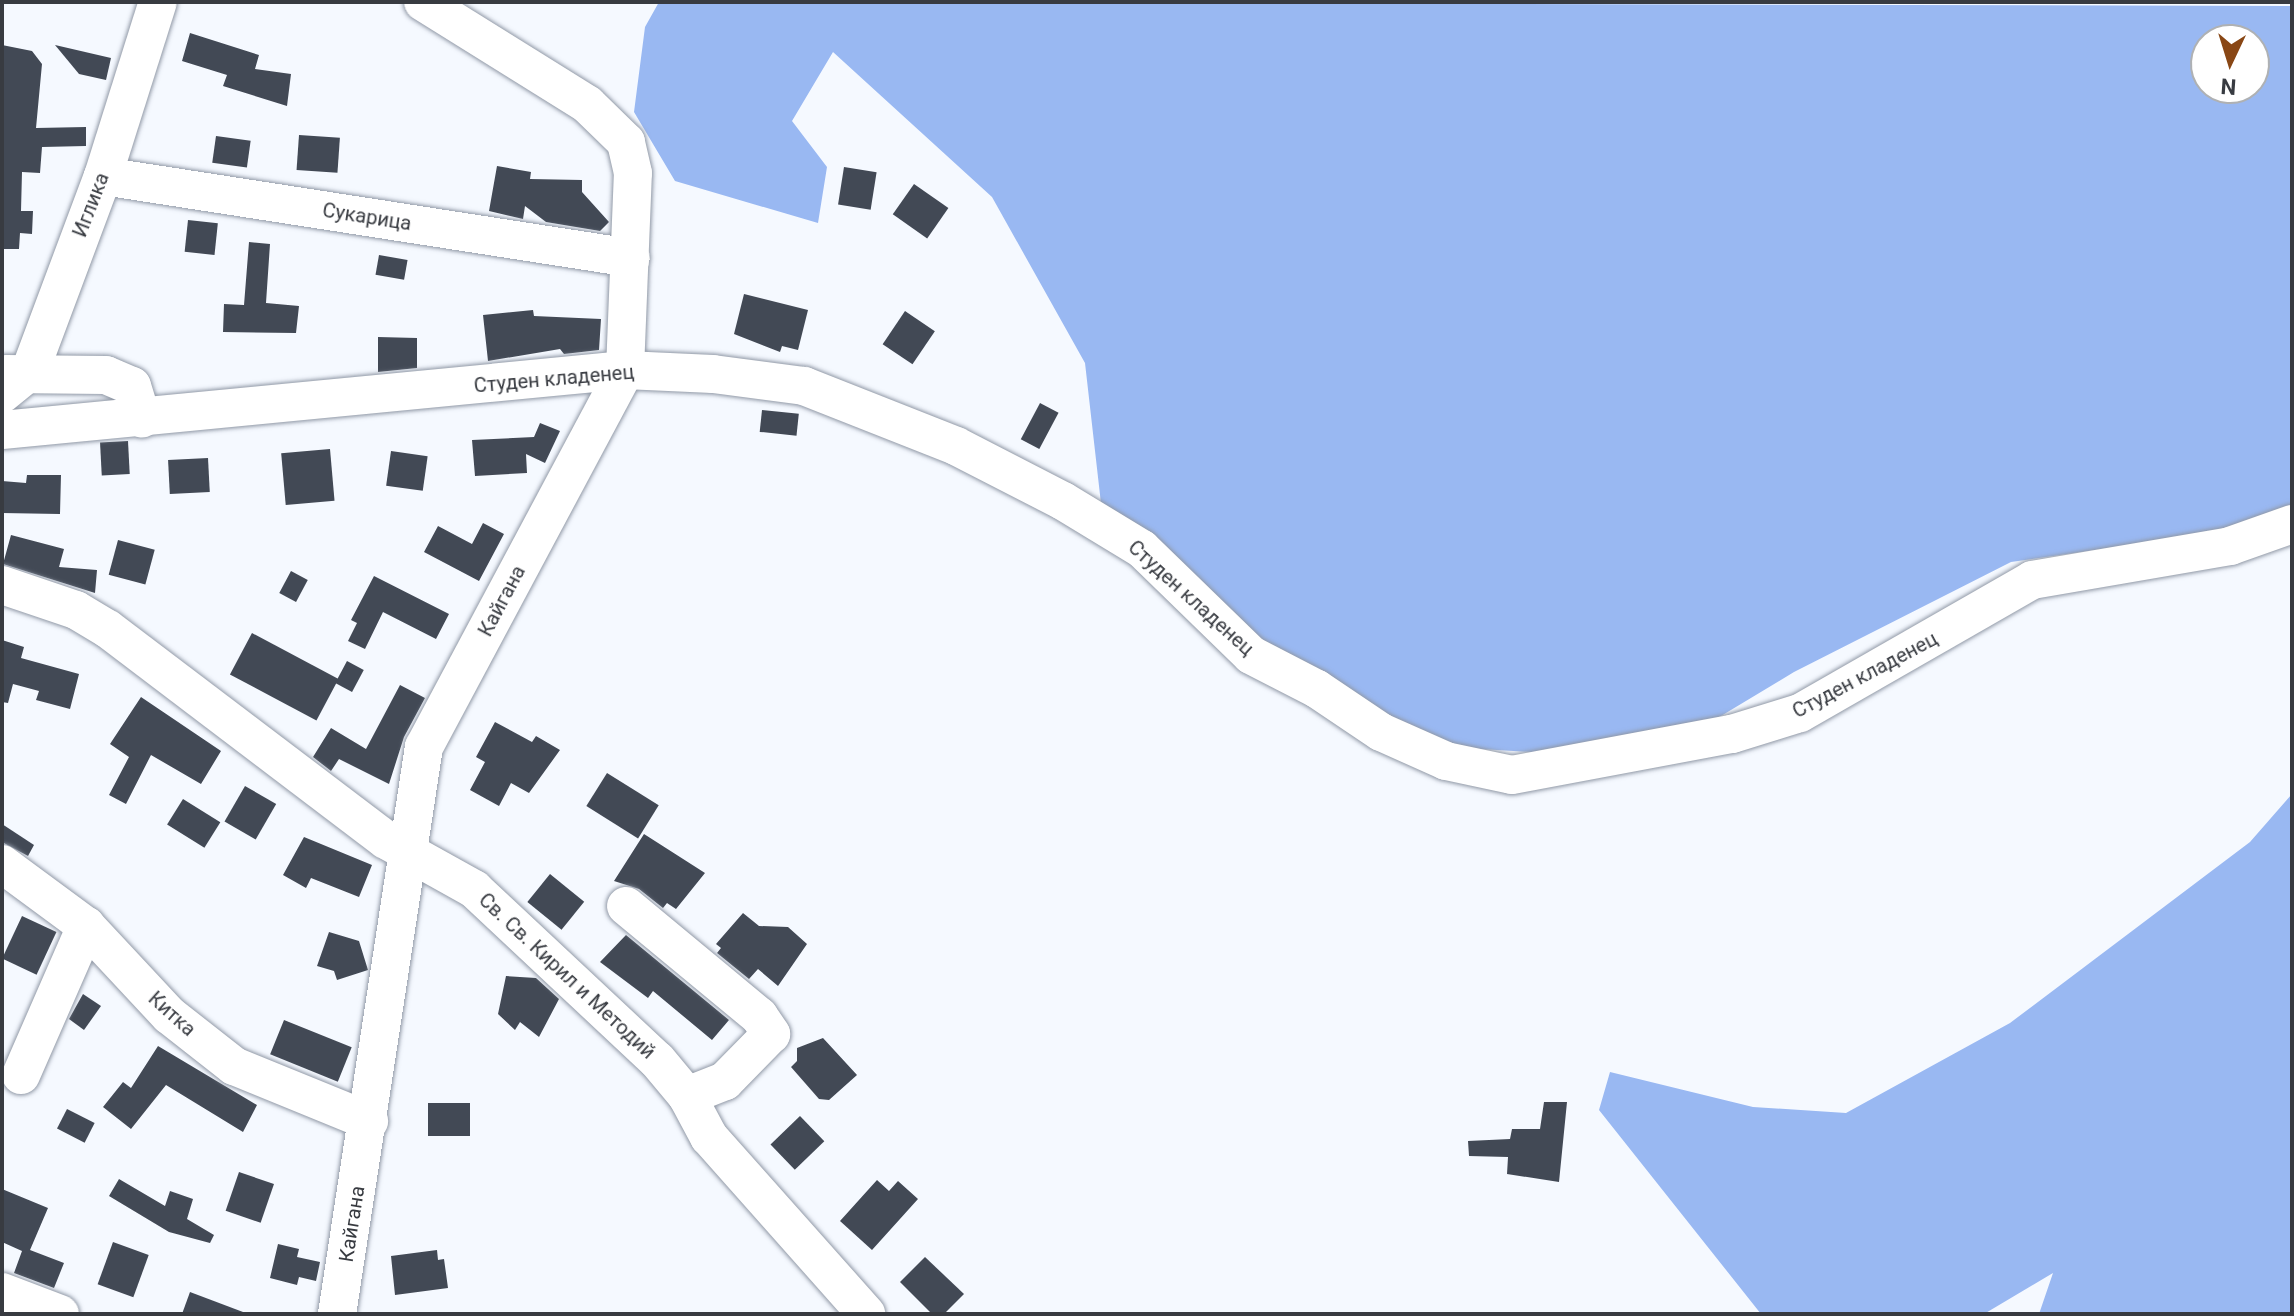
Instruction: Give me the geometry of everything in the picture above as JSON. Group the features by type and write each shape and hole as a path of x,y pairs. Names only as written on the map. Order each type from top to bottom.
{"street":[{"name":"Иглика","path":"11,380 103,176 158,2"},
{"name":"Кайгана","path":"337,1314 410,854 415,787 424,747 625,370 633,173 626,142 610,120 423,2"},
{"name":"Сукарица","path":"103,176 631,258"},
{"name":"Студен кладенец","path":"2,430 625,370 713,374 804,386 956,446 1142,549 1251,655 1317,689 1381,732 1446,761 1512,775 1732,734 1800,713 2032,580 2230,546 2292,524"},
{"path":"11,380 106,375 132,386 142,418"},
{"name":"Св. Св. Кирил и Методий","path":"2,585 76,610 150,655 256,746 410,854 474,889 545,951 687,1096 709,1137 866,1314"},
{"name":"Китка","path":"2,864 86,926 169,1015 234,1066 369,1121"},
{"path":"626,906 759,1016 771,1034 725,1081 687,1096"},
{"path":"21,1075 86,926"},
{"path":"2,1292 60,1314"}],"shaded area":[{"path":"659,2 2292,6 2292,504 2234,530 2011,562 1794,672 1701,728 1547,753 1430,746 1335,721 1103,521 1085,363 992,197 833,52 792,121 827,167 818,223 675,181 634,112 645,27"},
{"path":"2292,794 2292,1314 2039,1314 2053,1273 1984,1314 1761,1314 1599,1110 1610,1072 1753,1107 1846,1113 2010,1023 2250,842"}],"building":[{"path":"190,33 259,55 255,69 291,74 287,106 223,86 227,75 182,61"},
{"path":"2,45 32,51 42,64 36,128 86,127 86,146 42,147 40,173 22,172 21,211 33,211 32,234 20,233 19,249 2,249"},
{"path":"55,45 111,58 106,80 79,74"},
{"path":"299,135 340,138 337,173 297,170"},
{"path":"216,136 251,141 247,168 212,163"},
{"path":"497,166 531,172 530,179 582,180 582,192 609,222 600,231 546,222 525,206 523,219 489,211"},
{"path":"844,167 877,172 871,210 838,205"},
{"path":"914,184 948,208 927,238 893,214"},
{"path":"188,220 218,223 214,255 185,252"},
{"path":"249,242 270,244 266,303 299,306 296,333 223,332 224,304 244,305"},
{"path":"379,255 408,260 404,280 376,275"},
{"path":"744,294 808,310 798,350 782,346 780,352 734,334"},
{"path":"533,310 534,316 601,319 599,350 564,354 560,349 488,361 483,315"},
{"path":"905,311 935,331 912,364 883,344"},
{"path":"378,337 417,338 417,368 378,372"},
{"path":"1040,403 1059,413 1039,449 1021,439"},
{"path":"762,410 799,414 796,436 760,432"},
{"path":"540,423 560,431 545,463 526,454 527,473 475,476 472,440 534,437"},
{"path":"128,441 130,474 102,475 100,442"},
{"path":"330,449 335,501 286,505 281,453"},
{"path":"391,451 428,456 423,491 386,486"},
{"path":"208,458 210,492 170,494 168,460"},
{"path":"27,475 61,475 60,514 2,513 2,481 26,483"},
{"path":"483,523 504,534 479,581 424,552 438,526 472,544"},
{"path":"11,535 64,549 59,567 97,570 95,593 3,564"},
{"path":"118,540 155,550 145,585 109,575"},
{"path":"291,571 308,580 296,602 279,593"},
{"path":"374,576 449,614 436,639 383,612 365,649 348,641 357,623 351,620"},
{"path":"252,633 339,679 316,721 230,674"},
{"path":"2,640 24,647 21,658 79,674 70,709 36,700 39,691 13,684 8,703 2,702"},
{"path":"347,661 364,670 352,692 335,683"},
{"path":"400,685 425,698 404,737 389,784 339,759 331,771 313,757 331,728 366,749"},
{"path":"141,697 221,751 201,784 151,755 126,804 109,795 129,757 110,744"},
{"path":"495,722 532,742 536,736 560,750 529,793 511,783 499,806 470,790 485,762 476,757"},
{"path":"607,773 659,805 638,838 586,806"},
{"path":"245,786 276,804 256,840 224,822"},
{"path":"183,799 220,822 204,848 167,824"},
{"path":"2,824 34,845 28,856 2,842"},
{"path":"644,834 705,873 676,909 667,903 663,908 639,889 614,881"},
{"path":"304,837 372,865 359,897 311,878 306,888 283,875"},
{"path":"550,874 584,902 562,930 527,902"},
{"path":"743,913 759,926 788,927 807,944 778,986 758,969 749,979 717,953 721,948 716,944"},
{"path":"22,916 56,932 37,975 2,959"},
{"path":"329,932 359,941 368,970 337,980 334,971 317,966"},
{"path":"626,935 729,1020 712,1040 653,991 648,998 600,962"},
{"path":"506,976 536,978 559,999 539,1037 520,1022 515,1030 498,1014"},
{"path":"83,994 101,1006 84,1030 69,1019"},
{"path":"284,1020 352,1047 338,1082 270,1054"},
{"path":"823,1038 857,1075 829,1100 819,1099 791,1067 797,1061 797,1048"},
{"path":"158,1046 257,1105 243,1132 166,1085 131,1129 103,1107 123,1082 131,1088"},
{"path":"1544,1102 1567,1102 1559,1182 1507,1174 1508,1157 1469,1156 1468,1141 1510,1139 1512,1129 1540,1129"},
{"path":"428,1103 470,1103 470,1136 428,1136"},
{"path":"67,1109 95,1123 85,1143 57,1129"},
{"path":"800,1116 824,1141 795,1170 771,1144"},
{"path":"239,1172 274,1184 261,1223 226,1211"},
{"path":"119,1179 165,1206 170,1191 193,1199 187,1219 214,1235 210,1243 169,1232 109,1196"},
{"path":"877,1180 889,1191 898,1181 918,1199 872,1250 840,1221"},
{"path":"2,1189 48,1208 30,1250 64,1263 54,1288 14,1273 22,1251 2,1242"},
{"path":"113,1242 149,1255 133,1297 98,1284"},
{"path":"278,1244 299,1249 297,1257 320,1262 316,1281 299,1277 297,1285 270,1278"},
{"path":"437,1250 438,1260 444,1259 448,1288 395,1295 391,1256"},
{"path":"925,1257 964,1294 944,1314 932,1314 900,1282"},
{"path":"190,1292 243,1312 182,1314"}]}
